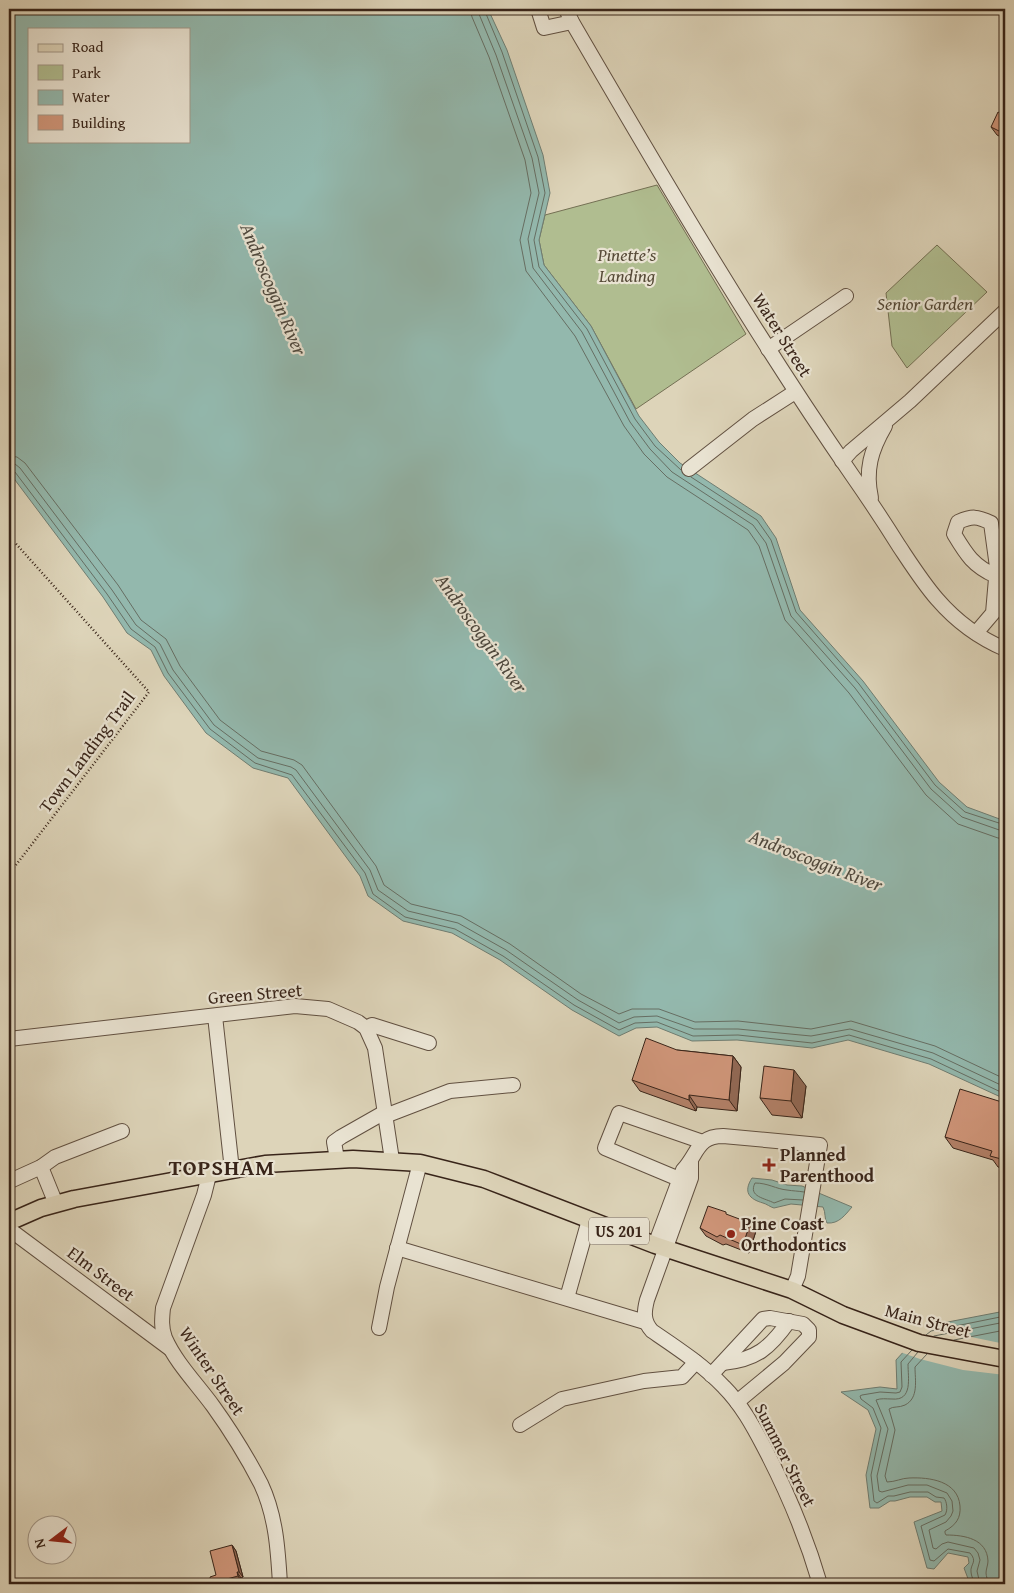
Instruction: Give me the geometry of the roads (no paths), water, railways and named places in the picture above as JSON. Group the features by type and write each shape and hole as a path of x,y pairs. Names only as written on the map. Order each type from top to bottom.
{"main road":[{"name":"US 201","path":"56,1204 74,1199 265,1164 337,1159 392,1160 420,1163 484,1179 660,1247 792,1290"},
{"path":"9,1222 41,1208 56,1204"},
{"name":"Main Street","path":"792,1290 842,1315 919,1342 1005,1359"}],"street":[{"path":"538,9 544,28 569,15"},
{"name":"Water Street","path":"569,15 768,350 922,581 955,618 976,634 1005,649"},
{"path":"768,350 846,296"},
{"path":"842,461 888,421 1005,311"},
{"path":"689,469 753,419 795,392"},
{"path":"872,504 868,478 872,456 877,440 888,421"},
{"path":"976,634 993,613 996,576"},
{"name":"Green Street","path":"9,1039 295,1006 328,1009 358,1022 366,1028"},
{"path":"215,1016 232,1170"},
{"path":"392,1160 374,1048 366,1028 372,1025 429,1043"},
{"path":"337,1159 334,1142 385,1114 450,1091 513,1085"},
{"path":"679,1179 605,1148 619,1113 703,1142"},
{"path":"10,1181 41,1167 55,1157 122,1131"},
{"path":"645,1322 647,1300 679,1179 698,1148 703,1142 714,1136 820,1145 798,1276 792,1290"},
{"path":"660,1247 674,1227 691,1178 691,1162"},
{"path":"378,1328 420,1163"},
{"path":"41,1167 56,1204"},
{"name":"Winter Street","path":"209,1175 204,1195 163,1308 164,1336 171,1349 242,1449 261,1485 272,1512 277,1542 280,1584"},
{"path":"567,1298 589,1220"},
{"name":"Elm Street","path":"9,1229 171,1349"},
{"name":"Summer Street","path":"397,1248 645,1322 652,1330 696,1362 725,1388 737,1402 755,1431 793,1507 810,1549 820,1584"},
{"path":"711,1375 763,1319 770,1318 803,1324 810,1330 808,1337 784,1363 737,1402"},
{"path":"723,1363 742,1361 762,1352 780,1334 789,1321"},
{"path":"520,1425 562,1399 644,1381 682,1377 696,1362"}],"water":[{"name":"Androscoggin River","path":"9,9 488,9 507,50 543,155 550,193 539,240 544,265 591,326 639,416 659,442 680,463 761,516 776,538 800,610 863,681 939,782 967,807 1005,821 1005,1099 929,1064 848,1040 812,1048 737,1040 692,1041 657,1027 636,1028 619,1036 572,1010 500,960 452,933 403,921 368,896 360,876 288,778 253,768 206,733 164,676 151,650 127,633 103,597 9,472"},
{"path":"752,1178 802,1186 852,1207 844,1216 831,1223 827,1223 823,1207 791,1204 774,1208 751,1197 748,1187"},
{"path":"1005,1311 1005,1584 970,1584 964,1568 969,1563 968,1557 948,1553 934,1569 927,1568 914,1522 942,1511 941,1502 935,1502 927,1497 910,1497 890,1501 879,1508 870,1508 866,1475 876,1429 868,1410 841,1392 880,1387 897,1389 896,1360 927,1326"}],"place":[{"name":"Planned Parenthood","path":"769,1165"},
{"name":"Pine Coast Orthodontics","path":"731,1234"}],"district":[{"name":"TOPSHAM","path":"222,1167"}],"park label":[{"name":"Pinette’s Landing","path":"627,265"},
{"name":"Senior Garden","path":"925,304"}]}
